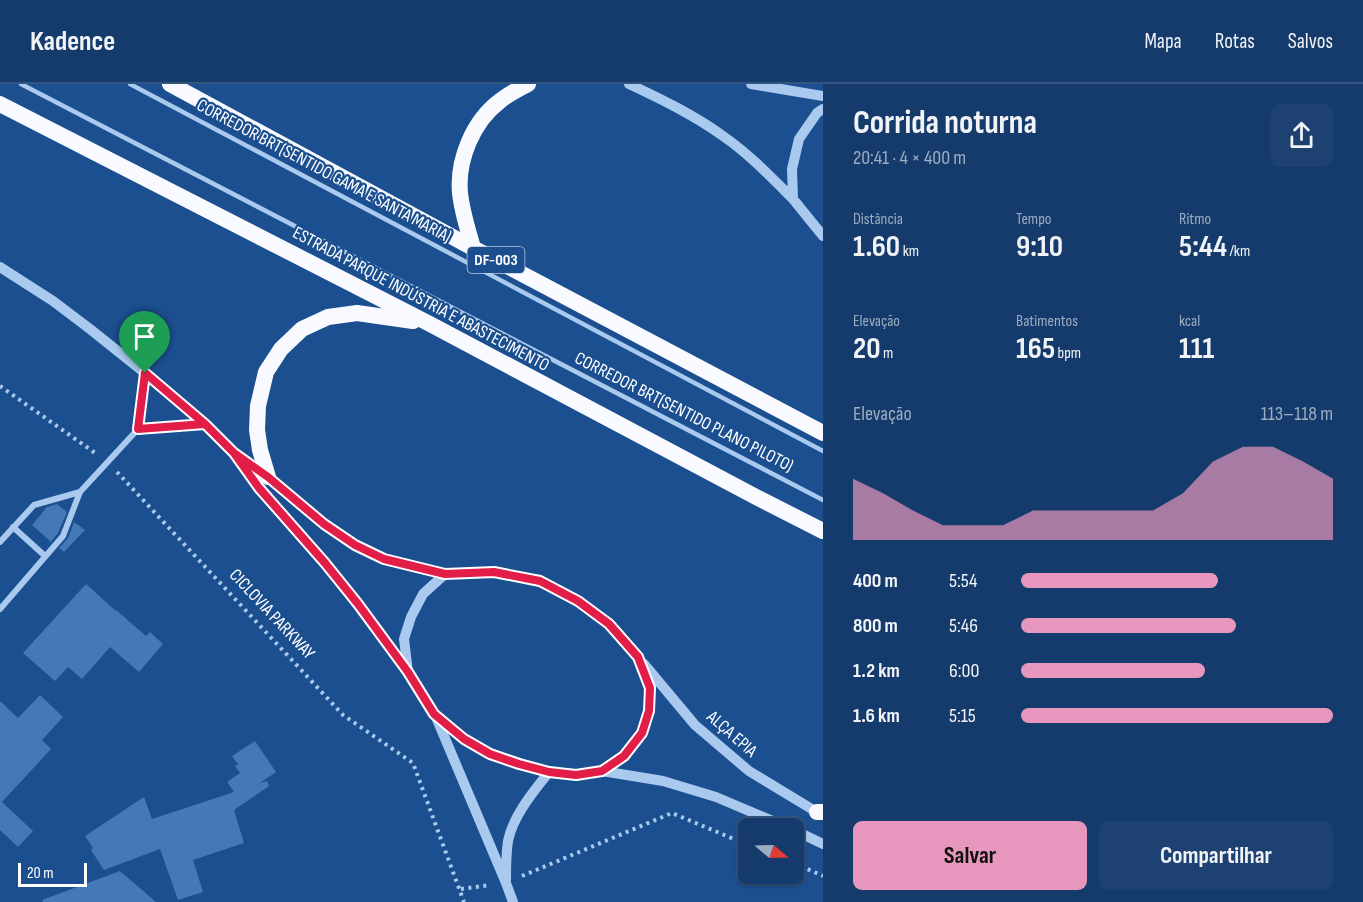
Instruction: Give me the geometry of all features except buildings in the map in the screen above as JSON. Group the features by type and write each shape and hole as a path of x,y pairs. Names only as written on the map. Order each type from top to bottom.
{"highway":[{"name":"DF-003","path":"170,84 473,248 823,433"},
{"path":"473,248 464,218 460,190 463,161 474,132 485,116 500,101 528,84"},
{"name":"ESTRADA PARQUE INDÚSTRIA E ABASTECIMENTO","path":"0,104 428,323 823,531"},
{"path":"268,477 257,430 258,406 266,372 281,349 302,329 328,317 357,313 428,323"}],"street":[{"path":"629,84 688,113 724,136 754,160 793,199 823,236"},
{"path":"751,84 823,96"},
{"path":"793,199 792,169 799,139 817,113 823,109"},
{"path":"0,267 53,301 145,373 205,424 234,453 259,488 325,563 408,672 434,714 512,902"},
{"path":"0,609 63,536 80,492 138,429 145,373"},
{"path":"138,429 205,424"},
{"path":"234,453 268,477 324,524 355,545 384,559 445,574"},
{"path":"0,542 34,505 80,492"},
{"path":"13,527 45,556"},
{"name":"ALÇA EPIA","path":"445,574 494,572 540,581 578,601 609,624 695,725 749,771 821,813"},
{"path":"408,672 404,639 411,617 423,594 445,574"},
{"path":"602,771 624,756 642,733 649,711 650,688 638,657"},
{"path":"434,714 464,739 490,754 549,772 576,775 602,771 663,781 717,797 766,818"},
{"path":"506,883 508,840 515,821 530,796 549,772"},
{"path":"804,835 823,844"}],"lane":[{"name":"CORREDOR BRT(SENTIDO PLANO PILOTO)","path":"21,84 823,500"},
{"name":"CORREDOR BRT(SENTIDO GAMA E SANTA MARIA)","path":"130,84 823,451"}],"path":[{"name":"CICLOVIA PARKWAY","path":"0,386 108,462 343,715 413,763 464,902"},
{"path":"460,889 506,883 672,813 738,840"},
{"path":"804,867 823,876"}],"route":[{"path":"145,373 138,429 205,424 234,453 268,477 324,524 355,545 384,559 445,574 494,572 540,581 578,601 609,624 638,657 650,688 649,711 642,733 624,756 602,771 576,775 549,772 519,764 490,754 464,739 434,714 408,672 358,604 259,488 234,453 205,424 145,373"}]}
